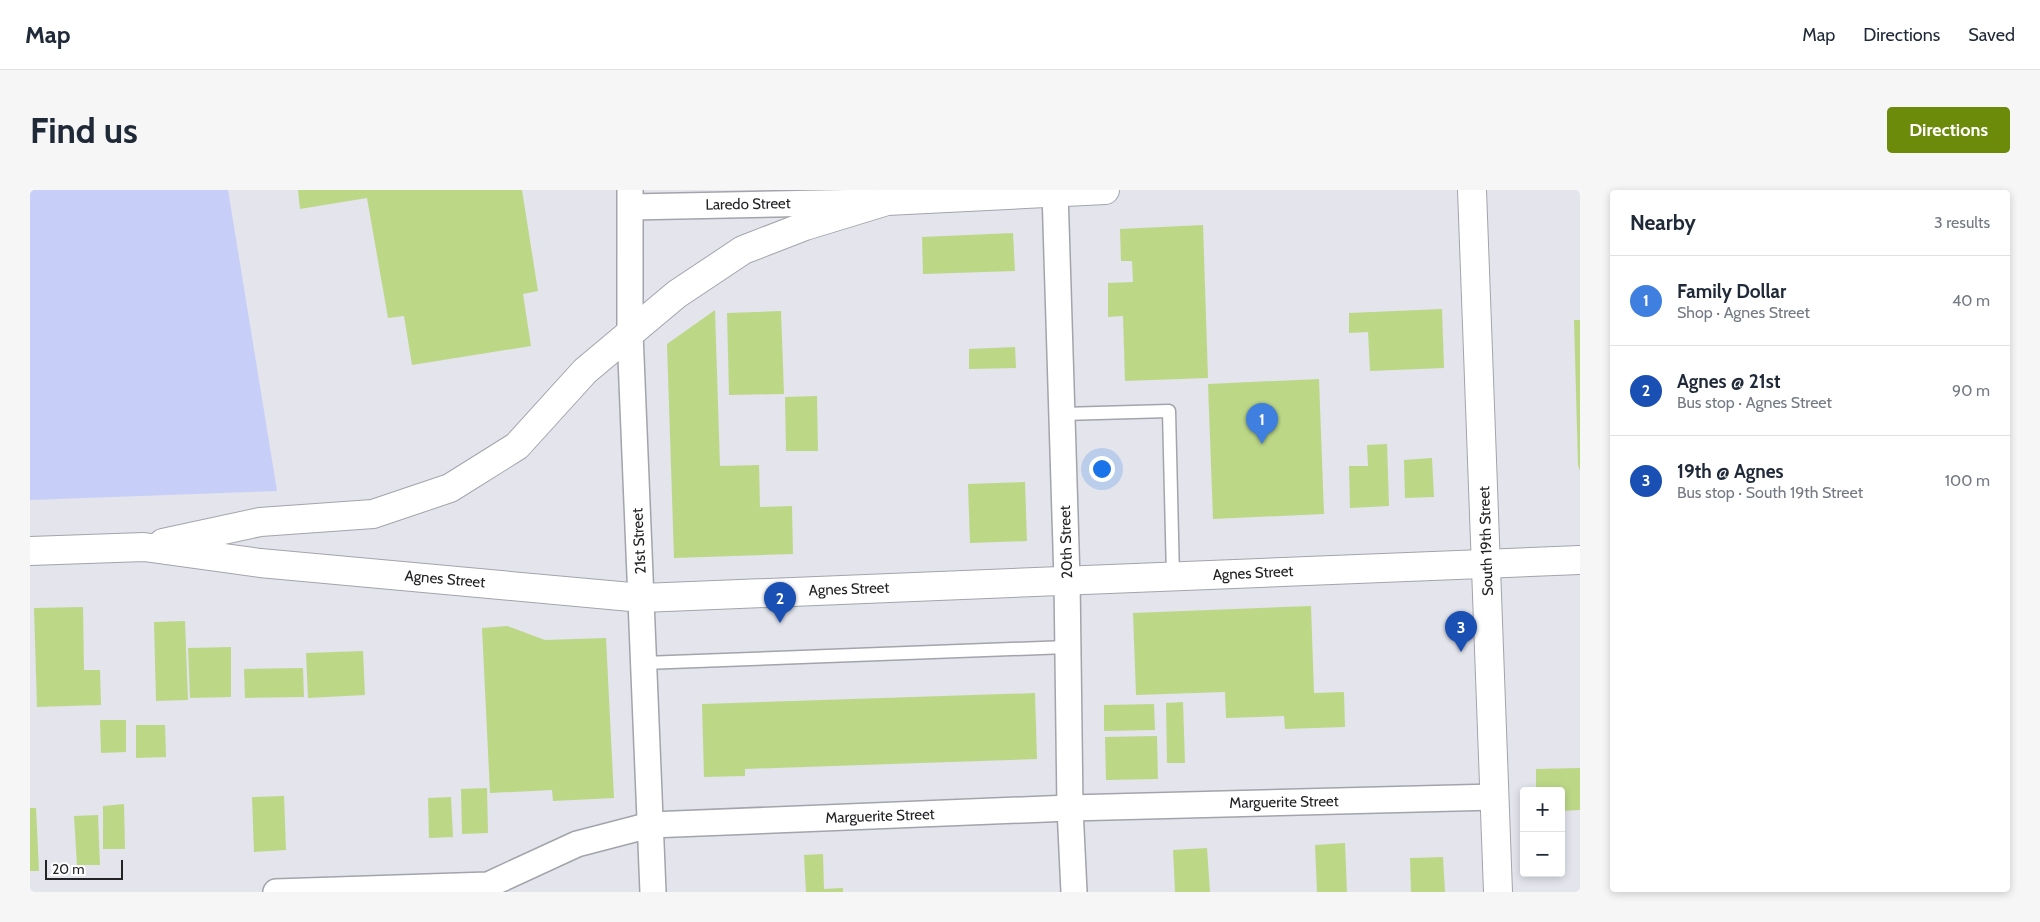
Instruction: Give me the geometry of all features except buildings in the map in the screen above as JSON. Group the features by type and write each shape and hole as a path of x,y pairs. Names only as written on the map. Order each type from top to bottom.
{"main road":[{"name":"Laredo Street","path":"887,201 1105,190"},
{"name":"South 19th Street","path":"1472,190 1498,892"},
{"path":"144,547 260,522 373,514 450,488 517,446 585,371 677,294 743,250 804,226 887,201"},
{"name":"Agnes Street","path":"30,551 144,547 260,564 642,598 1580,560"}],"street":[{"name":"20th Street","path":"1055,192 1067,580 1070,808 1074,892"},
{"name":"Laredo Street","path":"630,198 887,201"},
{"name":"21st Street","path":"630,198 630,333 642,598 652,892"},
{"name":"Marguerite Street","path":"276,892 488,885 577,844 650,825 1070,808 1495,797"}],"lane":[{"path":"1062,414 1169,410 1172,577"},
{"path":"644,663 1068,647"}],"shaded area":[{"path":"30,190 228,190 277,491 30,500"}],"place":[{"name":"Family Dollar","path":"1262,444"},
{"name":"Agnes @ 21st","path":"780,623"},
{"name":"19th @ Agnes","path":"1461,652"}]}
